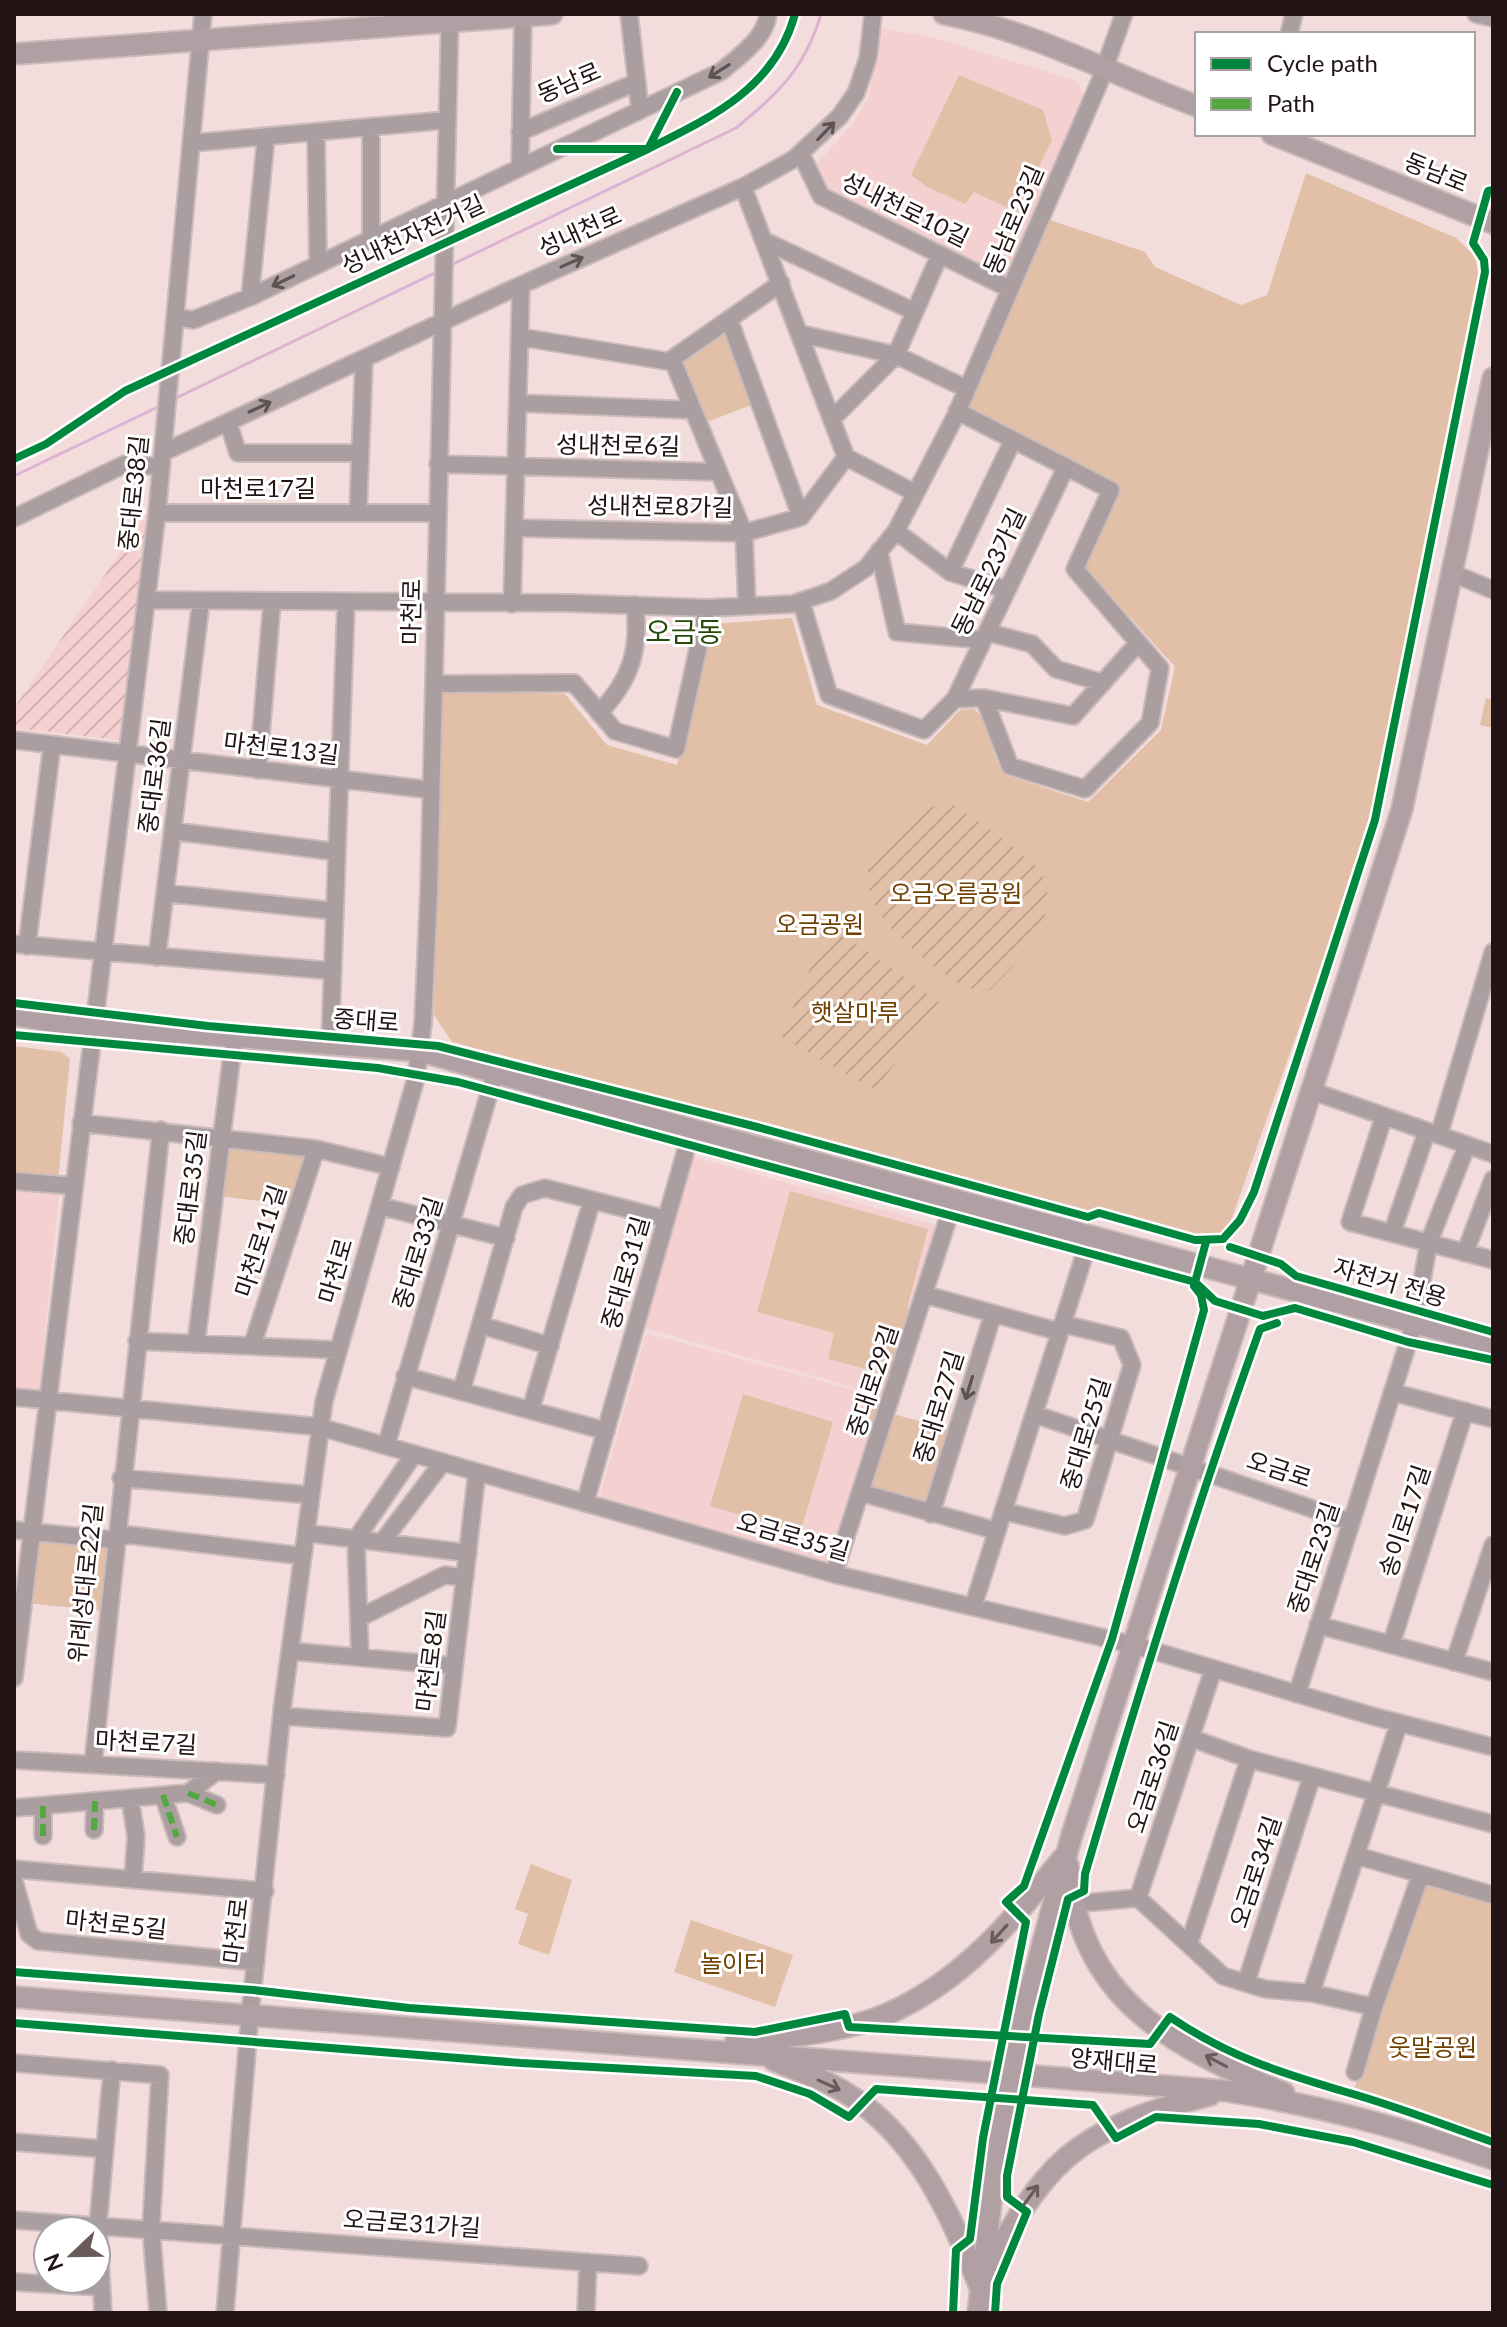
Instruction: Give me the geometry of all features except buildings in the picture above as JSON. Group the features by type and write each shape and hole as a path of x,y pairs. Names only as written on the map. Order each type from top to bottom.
{"main road":[{"path":"14,54 364,20 552,14"},
{"path":"952,15 1038,39 1195,105"},
{"name":"동남로","path":"1277,136 1493,223"},
{"path":"978,2313 1000,2126 1024,2013 1067,1853 1402,809 1493,378"},
{"name":"중대로","path":"14,1015 92,1027 420,1051 692,1129 1493,1344"},
{"path":"1067,1853 1072,1904 1085,1943 1105,1980 1132,2007 1174,2039 1242,2075 1312,2105"},
{"path":"689,2049 805,2034 883,2016 932,1991 986,1948 1067,1853"},
{"name":"양재대로","path":"14,1997 1227,2091 1312,2105 1390,2125 1493,2159"},
{"path":"758,2054 846,2093 871,2112 919,2162 951,2216 980,2287"},
{"path":"980,2287 1016,2216 1045,2176 1079,2146 1118,2123 1227,2091"}],"street":[{"name":"중대로38길","path":"14,1678 22,1530 49,1400 101,952 157,513 203,14"},
{"name":"동남로","path":"629,14 640,110"},
{"path":"176,326 250,297 722,71 750,47 767,22 768,14"},
{"name":"성내천로","path":"14,518 125,464 163,455 440,320 743,187 801,154 840,116 856,93 868,58 873,14"},
{"name":"동남로23길","path":"146,600 707,608 801,601 831,591 866,568 896,531 957,411 1105,69 1124,14"},
{"path":"1476,14 1493,18"},
{"name":"동남로","path":"520,167 520,132 533,15"},
{"name":"마천로","path":"225,2313 250,2014 282,1716 320,1427 338,1350 416,1078 420,1051 434,684 448,16"},
{"name":"동남로","path":"520,132 637,82"},
{"path":"192,143 447,120"},
{"path":"371,128 371,238"},
{"path":"316,133 318,264"},
{"path":"250,297 266,137"},
{"name":"성내천로10길","path":"801,154 821,196 1010,289"},
{"path":"743,187 846,457 915,493"},
{"path":"765,241 915,312"},
{"path":"832,419 896,355 940,254"},
{"path":"520,337 672,360 781,283"},
{"path":"512,604 521,285"},
{"path":"729,319 801,517"},
{"path":"801,334 896,355 967,389"},
{"path":"358,513 364,359"},
{"path":"672,360 744,533 747,606"},
{"name":"성내천로6길","path":"518,403 692,410"},
{"path":"957,411 1111,490 1075,569 1160,668 1150,723 1085,789 1010,766 984,698"},
{"path":"228,422 238,453 360,453"},
{"name":"동남로23가길","path":"950,572 1013,440"},
{"path":"801,517 846,457"},
{"name":"성내천로6길","path":"438,464 718,472"},
{"name":"동남로23가길","path":"801,601 829,695 924,730 955,699 1066,467"},
{"name":"마천로17길","path":"157,513 438,513"},
{"name":"성내천로8가길","path":"514,528 744,533 801,517"},
{"path":"896,531 950,572 1007,590"},
{"path":"879,551 897,632 985,636 1032,644 1056,669 1103,683"},
{"path":"1452,573 1493,590"},
{"name":"중대로36길","path":"157,957 201,601"},
{"path":"258,770 272,602"},
{"path":"330,1045 346,603"},
{"path":"599,713 627,680 635,660 635,605"},
{"path":"434,684 574,683 615,731 676,749 707,608"},
{"path":"955,699 984,698 1073,716 1138,643"},
{"name":"마천로13길","path":"14,740 431,790"},
{"path":"52,745 20,945 333,971"},
{"path":"173,831 337,852"},
{"path":"165,893 335,911"},
{"path":"1392,1233 1433,1133 1493,952"},
{"name":"중대로35길","path":"196,1344 234,1038"},
{"name":"중대로33길","path":"386,1446 495,1073"},
{"path":"1312,1091 1493,1154"},
{"path":"1384,1116 1350,1222 1493,1260"},
{"path":"81,1123 316,1149 391,1167"},
{"name":"중대로31길","path":"585,1503 692,1129"},
{"name":"위례성대로22길","path":"93,1764 114,1540 161,1130"},
{"name":"중대로23길","path":"1297,1694 1414,1324 1429,1242 1467,1145"},
{"name":"마천로11길","path":"252,1346 316,1149"},
{"path":"1465,1253 1493,1179"},
{"path":"14,1181 74,1186"},
{"path":"462,1389 514,1207 522,1195 545,1188 666,1219"},
{"path":"531,1409 592,1200"},
{"name":"중대로29길","path":"834,1574 954,1200"},
{"path":"380,1206 506,1238"},
{"path":"973,1607 1090,1237"},
{"name":"중대로25길","path":"926,1295 993,1314 1121,1338 1127,1349 1132,1365 1085,1520 1065,1526 1003,1511"},
{"name":"중대로27길","path":"931,1514 993,1314"},
{"path":"481,1325 550,1346"},
{"path":"137,1341 338,1350"},
{"path":"405,1376 462,1389 606,1431"},
{"path":"1392,1392 1493,1419"},
{"path":"14,1397 320,1427"},
{"name":"송이로17길","path":"1391,1645 1465,1411"},
{"name":"오금로","path":"1034,1414 1351,1522"},
{"name":"오금로35길","path":"320,1427 834,1574 1134,1645"},
{"path":"360,1658 356,1539 414,1454"},
{"path":"382,1542 443,1462"},
{"name":"마천로8길","path":"282,1716 447,1728 477,1472"},
{"path":"121,1478 311,1495"},
{"path":"862,1493 997,1531"},
{"path":"22,1530 114,1540 129,1535 303,1556"},
{"path":"306,1533 468,1553"},
{"path":"1454,1662 1493,1545"},
{"name":"마천로8길","path":"359,1618 445,1575 465,1578"},
{"path":"1318,1625 1493,1672"},
{"path":"1134,1645 1399,1723 1493,1747"},
{"path":"290,1651 454,1666"},
{"name":"오금로36길","path":"1138,1898 1213,1670"},
{"path":"1311,1993 1399,1723"},
{"path":"1191,1738 1249,1759 1493,1824"},
{"name":"오금로34길","path":"1189,1944 1249,1759"},
{"name":"마천로7길","path":"14,1760 276,1775"},
{"path":"188,1793 217,1771"},
{"name":"오금로34길","path":"1246,1983 1312,1776"},
{"path":"14,1808 188,1793 217,1805"},
{"path":"163,1795 177,1837"},
{"path":"130,1798 136,1837 133,1879"},
{"path":"94,1830 95,1801"},
{"path":"43,1806 43,1836"},
{"path":"1358,1856 1493,1895"},
{"path":"14,1869 265,1891"},
{"path":"1355,2072 1374,2007 1421,1874"},
{"name":"마천로5길","path":"14,1881 29,1934 38,1941 256,1962"},
{"path":"1072,1904 1138,1898 1223,1976 1265,1989 1311,1993 1374,2007"},
{"path":"14,2063 160,2075 151,2228 158,2313"},
{"path":"99,2215 112,2070"},
{"path":"14,2142 105,2149"},
{"name":"오금로31가길","path":"112,2226 639,2266"},
{"path":"586,2313 588,2262"}],"shaded area":[{"path":"880,28 931,37 1078,81 1085,98 1006,279 825,191 815,166 854,122 869,96"},
{"path":"150,509 119,740 14,728 14,708"},
{"path":"691,1156 936,1225 888,1397 644,1328"},
{"path":"14,1190 59,1193 39,1393 14,1390"},
{"path":"646,1333 887,1399 832,1565 600,1496"}],"green space":[{"path":"959,75 1043,110 1052,140 1017,212 974,192 965,204 927,187 911,175"},
{"name":"오금공원","path":"1306,173 1456,238 1475,256 1479,281 1373,818 1222,1246 452,1042 434,1015 440,690 565,694 607,745 677,765 713,624 792,618 817,705 927,745 960,710 974,709 985,724 1001,769 1008,776 1088,802 1161,730 1175,667 1086,568 1121,488 966,408 1050,220 1145,252 1155,267 1241,305 1267,295"},
{"path":"729,319 759,402 699,425 672,359"},
{"path":"1486,698 1493,700 1493,728 1480,725"},
{"name":"오금오름공원","path":"951,803 1024,855 1040,871 1047,887 1047,904 1036,936 989,991 962,985 925,959 892,929 871,895 868,877 871,859 882,842 920,813"},
{"name":"햇살마루","path":"825,934 845,935 943,1005 874,1090 780,1036"},
{"path":"14,1046 61,1052 70,1059 58,1181 14,1178"},
{"path":"223,1142 303,1152 306,1163 294,1205 217,1196"},
{"path":"790,1191 928,1229 907,1309 911,1311 900,1334 889,1375 828,1359 834,1333 757,1312"},
{"path":"743,1394 833,1422 800,1533 710,1506"},
{"path":"867,1400 881,1404 872,1433 858,1428"},
{"path":"890,1413 953,1431 930,1510 866,1491"},
{"path":"30,1531 114,1540 108,1611 25,1603"},
{"path":"531,1864 572,1880 549,1955 518,1944 528,1914 515,1909"},
{"name":"웃말공원","path":"1428,1879 1493,1902 1493,2138 1354,2089"},
{"name":"놀이터","path":"691,1920 793,1955 775,2007 674,1972"}],"waterway":[{"path":"449,266 736,128 789,78 807,50 821,14"},
{"path":"172,400 439,271"},
{"path":"14,476 162,405"}],"marked path":[{"path":"188,1793 217,1805"},
{"path":"163,1795 177,1837"},
{"path":"94,1830 95,1801"},
{"path":"43,1806 43,1836"}],"cycle path":[{"name":"성내천자전거길","path":"14,459 46,444 125,391 695,125 757,81 786,40 795,14"},
{"path":"557,149 648,149 677,92"},
{"path":"14,1003 208,1026 438,1046 757,1127 1088,1217 1099,1213 1195,1240 1223,1239 1240,1220 1254,1192 1375,820 1485,272 1484,260 1473,243 1488,191 1493,190"},
{"path":"14,1035 378,1068 458,1082 1195,1282 1215,1301 1263,1316 1295,1308 1408,1342 1493,1360"},
{"path":"953,2313 956,2250 970,2239 983,2138 1026,1922 1006,1902 1024,1886 1112,1639 1204,1310 1201,1295 1194,1286 1206,1242"},
{"name":"자전거 전용","path":"1230,1247 1281,1264 1296,1276 1493,1332"},
{"path":"995,2313 997,2284 1027,2212 1007,2197 1007,2176 1039,2014 1068,1899 1084,1891 1085,1874 1147,1669 1260,1329 1277,1323"},
{"path":"14,1972 253,1990 409,2008 755,2032 845,2014 849,2027 1150,2044 1170,2017 1213,2043 1255,2062 1493,2142"},
{"path":"14,2023 521,2063 756,2076 810,2094 849,2117 876,2089 1093,2105 1116,2138"},
{"path":"1116,2138 1156,2117 1259,2124 1353,2142 1493,2185"}],"district":[{"name":"오금동","path":"684,632"}]}
